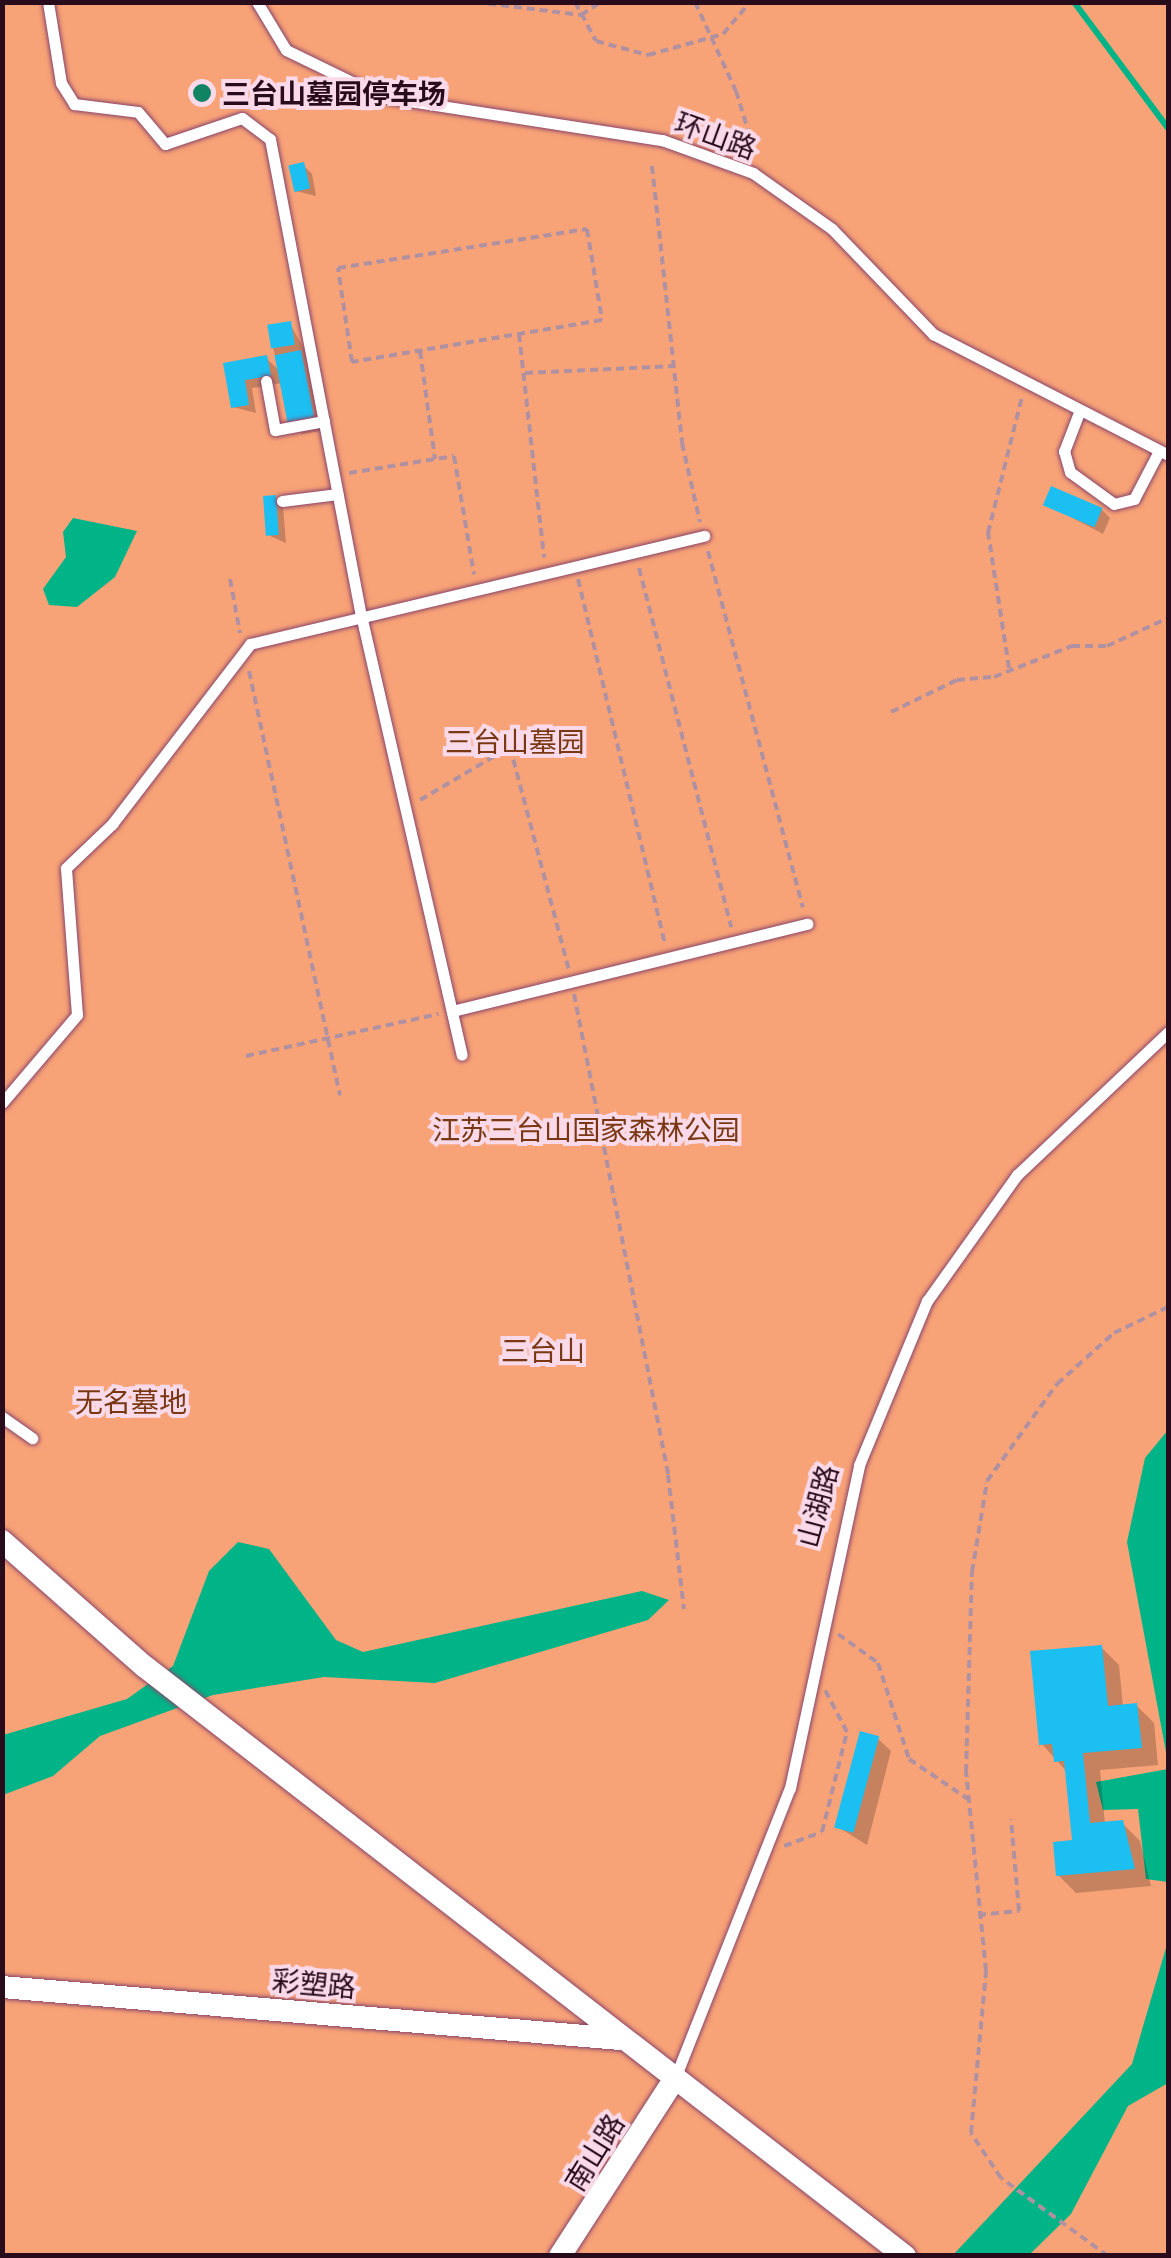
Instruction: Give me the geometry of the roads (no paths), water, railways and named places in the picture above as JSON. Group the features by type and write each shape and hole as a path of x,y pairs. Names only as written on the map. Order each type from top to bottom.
{"street":[{"path":"2,1541 144,1666 620,2039 905,2256"},
{"name":"彩塑路","path":"2,1987 620,2039"},
{"path":"650,2060 657,2108"},
{"name":"南山路","path":"560,2256 675,2078"}],"lane":[{"path":"48,2 74,104 138,112 165,144 232,119 264,130 361,616 462,1055"},
{"name":"环山路","path":"257,2 286,50 383,98 662,140 738,167 832,229 933,334 1078,416 1163,454"},
{"path":"266,381 276,430 324,420"},
{"path":"1078,416 1064,452 1070,472 1114,504 1134,500 1163,454"},
{"path":"282,501 338,494"},
{"path":"2,1104 77,1014 66,868 112,824 244,652 361,616 547,577 704,536"},
{"path":"452,1011 807,924"},
{"name":"山湖路","path":"675,2078 790,1788 818,1630 858,1465 927,1302 1017,1174 1168,1032"},
{"path":"2,1417 32,1438"}],"waterway":[{"path":"1074,2 1168,128"}],"place":[{"name":"三台山墓园停车场","path":"202,93"}],"park label":[{"name":"三台山墓园","path":"515,741"},
{"name":"江苏三台山国家森林公园","path":"586,1129"},
{"name":"三台山","path":"543,1350"},
{"name":"无名墓地","path":"131,1401"}]}
